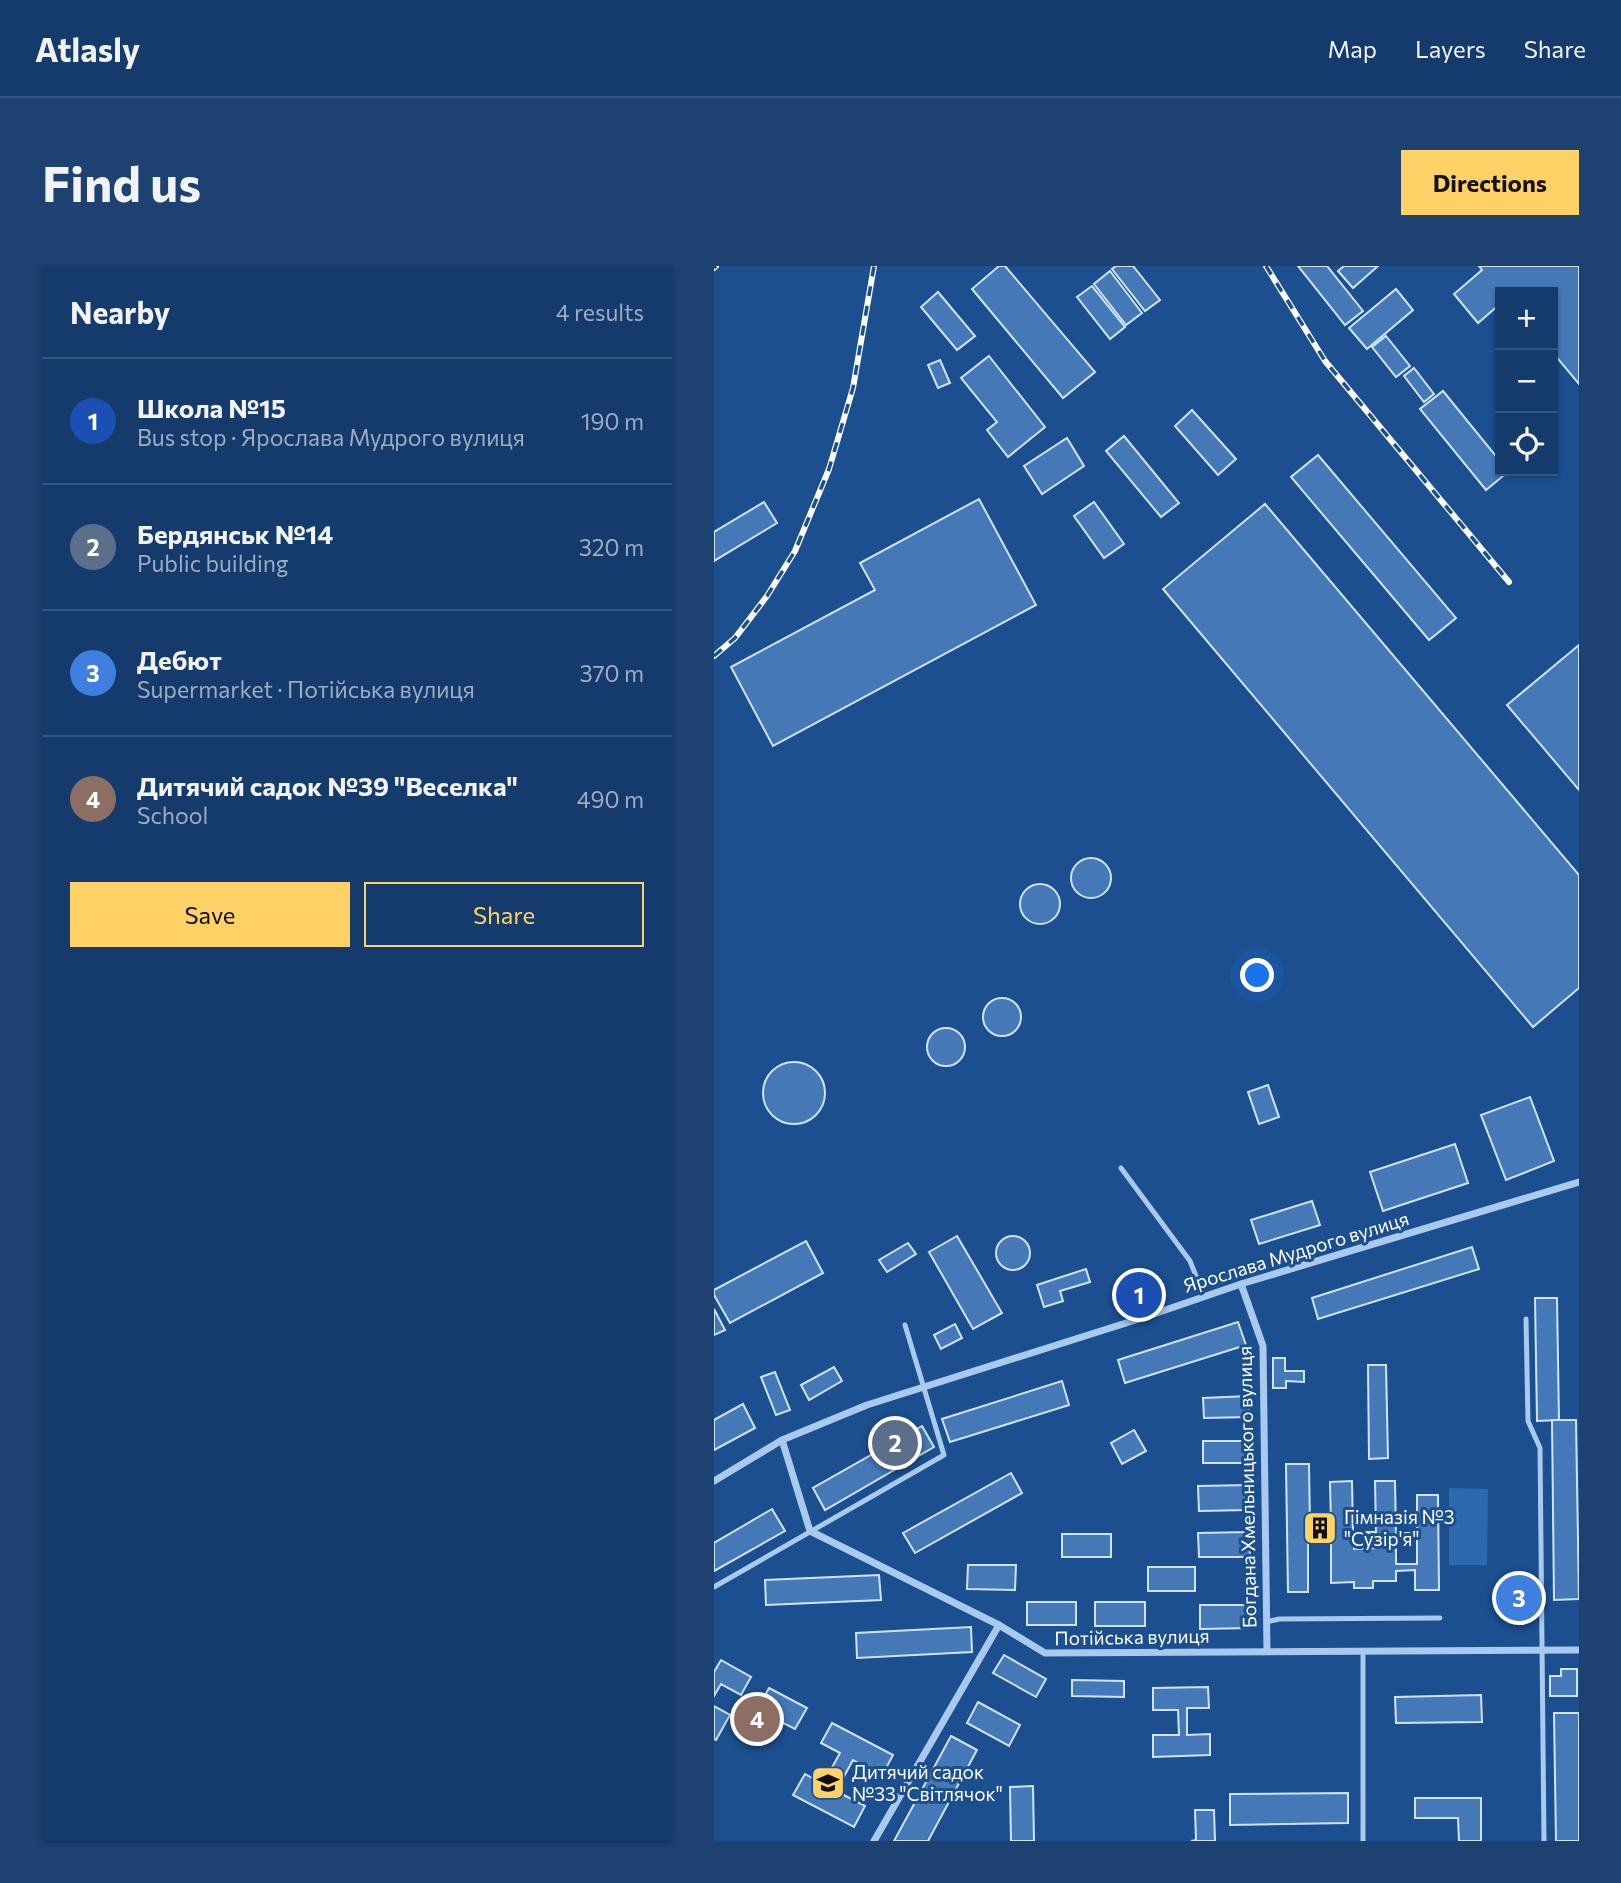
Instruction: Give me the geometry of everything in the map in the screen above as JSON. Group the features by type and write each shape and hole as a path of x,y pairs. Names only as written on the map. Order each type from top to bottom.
{"street":[{"name":"Ярослава Мудрого вулиця","path":"714,1480 782,1440 867,1405 1241,1284 1579,1182"},
{"name":"Богдана Хмельницького вулиця","path":"1241,1284 1263,1346 1267,1651"},
{"path":"782,1440 810,1531"},
{"name":"Потійська вулиця","path":"810,1531 999,1625 1045,1653 1579,1650"},
{"path":"874,1841 999,1625"}],"lane":[{"path":"1121,1168 1190,1261 1203,1296"},
{"path":"1526,1319 1528,1421 1540,1448 1544,1841"},
{"path":"714,1587 944,1455 905,1325"},
{"path":"1266,1622 1279,1619 1440,1618"},
{"path":"1363,1651 1363,1841"}],"shaded area":[{"path":"1449,1488 1488,1489 1487,1565 1449,1565"}],"building":[{"path":"999,266 1005,266 1095,372 1063,398 972,289"},
{"path":"1116,266 1133,266 1160,300 1145,311 1112,269"},
{"path":"1298,266 1327,266 1363,311 1345,325"},
{"path":"1344,266 1378,266 1353,288 1338,271"},
{"path":"1479,266 1579,266 1579,384 1558,359 1558,287 1495,287 1495,308 1478,323 1454,294 1482,270"},
{"path":"1110,271 1142,313 1126,325 1094,284"},
{"path":"1092,286 1125,327 1110,339 1077,297"},
{"path":"1396,289 1413,310 1367,349 1349,328"},
{"path":"938,292 975,336 957,350 921,307"},
{"path":"1386,336 1410,366 1396,377 1372,347"},
{"path":"989,356 1045,427 1008,457 987,430 997,422 961,378"},
{"path":"940,360 950,383 938,388 928,365"},
{"path":"1414,368 1434,394 1424,402 1404,376"},
{"path":"1443,391 1495,455 1495,476 1503,476 1486,490 1420,409"},
{"path":"1192,410 1236,459 1218,475 1175,426"},
{"path":"1124,436 1179,503 1161,517 1106,451"},
{"path":"1067,438 1084,466 1042,494 1024,466"},
{"path":"1318,455 1456,618 1429,640 1291,477"},
{"path":"979,499 1036,605 773,746 731,667 875,590 860,563"},
{"path":"764,502 777,523 714,561 714,532"},
{"path":"1094,502 1124,544 1104,558 1074,516"},
{"path":"1265,504 1579,875 1579,988 1533,1027 1163,589"},
{"path":"1579,645 1579,790 1507,705"},
{"path":"1091,858 1105,864 1111,878 1105,892 1091,898 1077,892 1071,878 1077,864"},
{"path":"1040,884 1054,890 1060,904 1054,918 1040,924 1026,918 1020,904 1026,890"},
{"path":"1002,998 1015,1004 1021,1017 1015,1030 1002,1036 989,1030 983,1017 989,1004"},
{"path":"946,1028 959,1034 965,1047 959,1060 946,1066 933,1060 927,1047 933,1034"},
{"path":"788,1062 800,1062 816,1071 823,1081 823,1105 816,1115 800,1124 788,1124 777,1119 768,1110 763,1099 763,1087 768,1076 777,1067"},
{"path":"1268,1085 1279,1117 1259,1124 1248,1092"},
{"path":"1530,1097 1554,1161 1506,1180 1481,1115"},
{"path":"1455,1144 1468,1183 1383,1211 1370,1172"},
{"path":"1312,1201 1320,1225 1259,1244 1251,1220"},
{"path":"957,1236 1002,1313 973,1329 929,1252"},
{"path":"1013,1236 1025,1241 1030,1253 1025,1265 1013,1270 1001,1265 996,1253 1001,1241"},
{"path":"806,1241 823,1273 730,1323 714,1295 714,1290"},
{"path":"908,1243 916,1254 887,1272 879,1260"},
{"path":"1472,1247 1479,1269 1318,1319 1312,1298"},
{"path":"1086,1269 1090,1282 1060,1291 1063,1301 1044,1307 1037,1285"},
{"path":"1535,1298 1557,1298 1559,1420 1537,1421"},
{"path":"714,1309 725,1330 714,1335"},
{"path":"1238,1322 1246,1345 1125,1383 1118,1360"},
{"path":"955,1324 962,1338 941,1349 934,1335"},
{"path":"1273,1358 1285,1358 1285,1371 1304,1371 1304,1382 1286,1381 1286,1388 1273,1388"},
{"path":"1368,1365 1386,1365 1388,1458 1369,1459"},
{"path":"834,1367 842,1381 809,1400 801,1385"},
{"path":"775,1372 790,1410 776,1415 761,1377"},
{"path":"1062,1381 1069,1405 950,1442 942,1419"},
{"path":"1249,1396 1249,1417 1204,1418 1203,1398"},
{"path":"743,1404 755,1428 714,1450 714,1420"},
{"path":"1552,1420 1576,1420 1579,1599 1554,1600"},
{"path":"922,1426 934,1447 825,1510 813,1488"},
{"path":"1134,1430 1146,1451 1122,1464 1111,1443"},
{"path":"1203,1441 1251,1441 1251,1463 1203,1463"},
{"name":"Гімназія №3 \"Сузір'я\"","path":"1286,1464 1309,1464 1310,1525 1331,1525 1330,1482 1352,1481 1353,1532 1376,1532 1375,1481 1395,1481 1396,1533 1417,1533 1417,1495 1438,1495 1439,1590 1415,1590 1415,1570 1396,1571 1396,1581 1373,1581 1373,1588 1354,1588 1354,1582 1331,1583 1331,1534 1308,1535 1308,1592 1288,1592","holes":["1375,1533 1375,1548 1354,1549 1354,1534","1396,1535 1417,1535 1417,1564 1396,1564"]},
{"path":"1011,1473 1022,1493 915,1553 903,1533"},
{"path":"1250,1485 1250,1510 1199,1511 1198,1486"},
{"path":"772,1509 785,1531 714,1571 714,1543"},
{"path":"1249,1532 1250,1557 1199,1557 1198,1533"},
{"path":"1062,1534 1111,1534 1111,1557 1062,1557"},
{"path":"968,1565 1016,1565 1015,1590 967,1589"},
{"path":"1148,1567 1195,1567 1195,1591 1148,1591"},
{"path":"879,1575 881,1600 766,1605 765,1580"},
{"path":"1027,1602 1076,1602 1076,1625 1027,1625"},
{"path":"1095,1602 1145,1602 1145,1626 1095,1626"},
{"path":"1200,1605 1251,1605 1251,1628 1200,1629"},
{"path":"971,1627 972,1652 857,1658 856,1633"},
{"path":"1004,1655 1046,1679 1036,1697 993,1673"},
{"path":"721,1660 751,1677 741,1695 721,1684 714,1696 714,1672"},
{"path":"1561,1669 1577,1669 1577,1696 1550,1696 1550,1676 1561,1676"},
{"path":"1072,1680 1124,1681 1124,1697 1072,1696"},
{"path":"1208,1687 1209,1708 1187,1708 1187,1735 1210,1734 1210,1755 1153,1757 1153,1735 1179,1735 1178,1710 1153,1710 1153,1688"},
{"path":"769,1688 807,1708 795,1729 757,1710"},
{"path":"1481,1695 1482,1722 1396,1723 1395,1697"},
{"path":"978,1702 1020,1725 1009,1746 967,1723"},
{"path":"714,1706 730,1715 716,1740 714,1739"},
{"path":"1554,1713 1579,1713 1579,1841 1556,1841"},
{"path":"832,1723 893,1755 882,1776 853,1760 836,1791 865,1806 854,1827 793,1795 805,1774 823,1784 840,1753 821,1743"},
{"path":"951,1736 977,1750 928,1841 894,1841"},
{"path":"1033,1786 1034,1841 1011,1841 1010,1787"},
{"path":"1348,1793 1348,1823 1230,1825 1230,1794"},
{"path":"1415,1798 1481,1798 1481,1841 1459,1841 1458,1818 1415,1818"},
{"path":"1195,1810 1214,1810 1215,1841 1191,1841 1196,1840"}],"railway":[{"path":"714,656 735,638 767,596 795,551 829,469 853,388 874,266"},
{"path":"1266,266 1325,361 1509,582"}],"place":[{"name":"Школа №15","path":"1139,1295"},
{"name":"Бердянськ №14","path":"895,1443"},
{"name":"Гімназія №3 \"Сузір'я\"","path":"1320,1528"},
{"name":"Дебют","path":"1519,1598"},
{"name":"Дитячий садок №39 \"Веселка\"","path":"757,1719"},
{"name":"Дитячий садок №33 \"Світлячок\"","path":"828,1783"}]}
